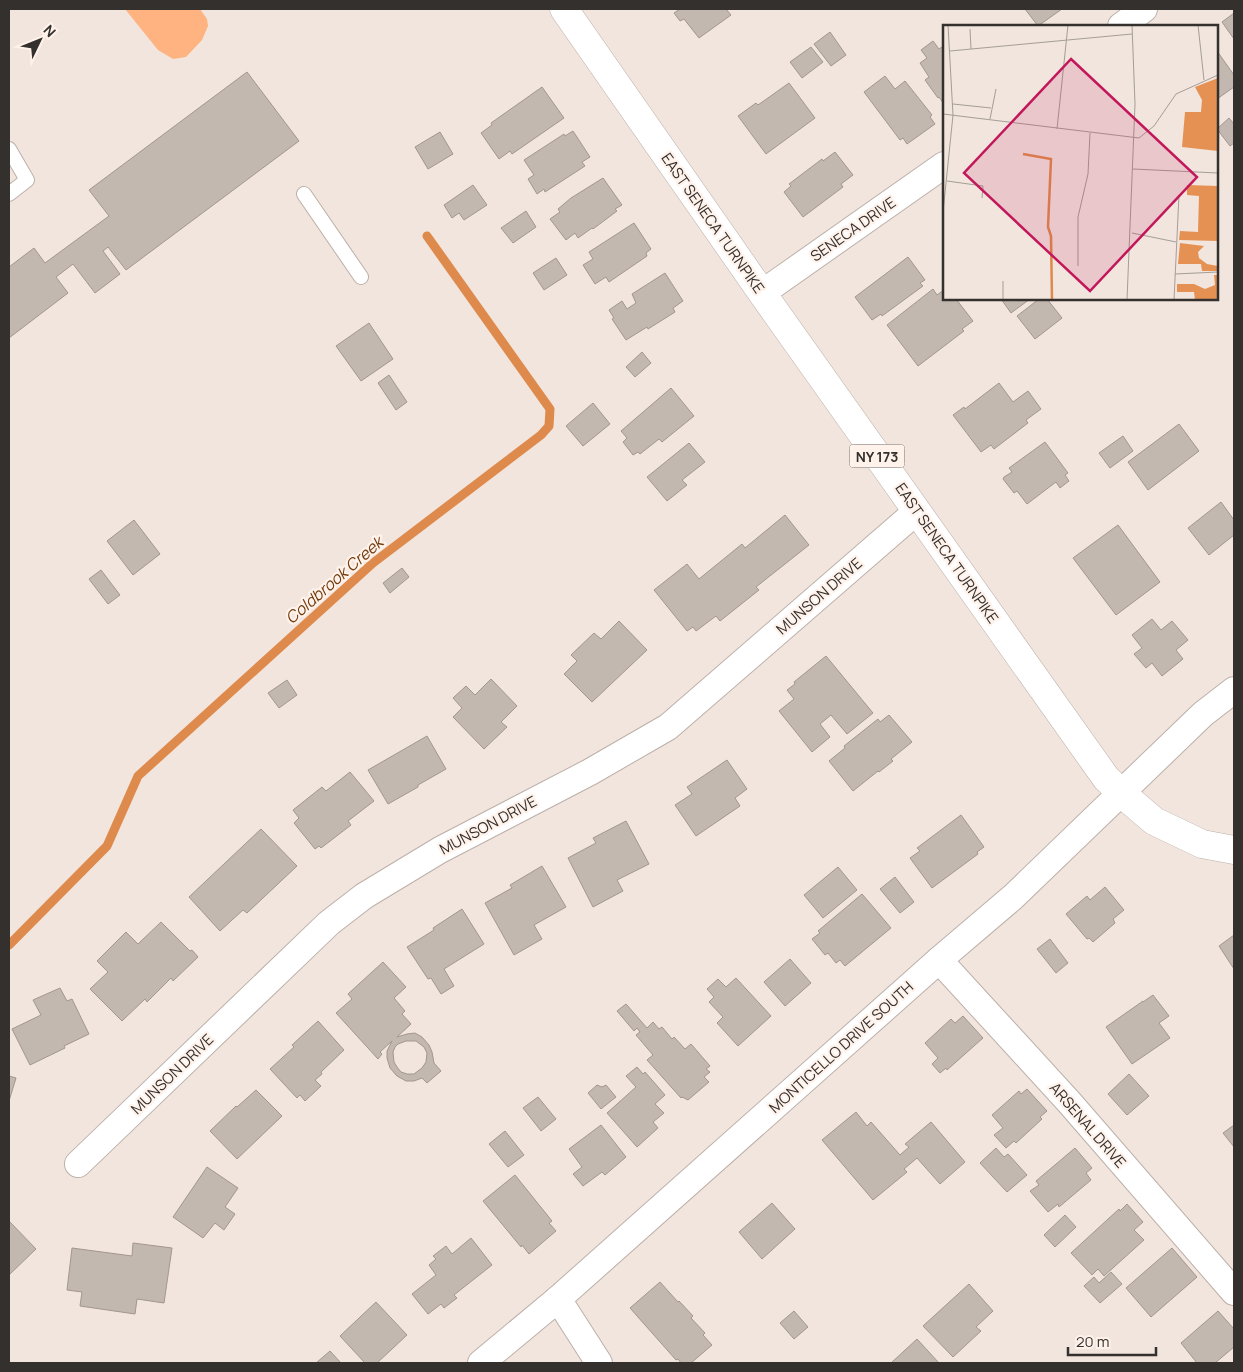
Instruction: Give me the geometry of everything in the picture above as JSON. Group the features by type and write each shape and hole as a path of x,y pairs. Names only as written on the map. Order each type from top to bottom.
{"main road":[{"name":"EAST SENECA TURNPIKE","path":"564,9 762,294 1106,778 1154,822 1202,844 1234,850"}],"street":[{"path":"1122,25 1144,9"},
{"name":"SENECA DRIVE","path":"762,294 943,165"},
{"name":"MUNSON DRIVE","path":"78,1164 329,923 364,896 440,850 590,772 668,727 917,511"},
{"name":"MONTICELLO DRIVE SOUTH","path":"480,1363 558,1299 939,960 1013,897 1203,714 1234,690"},
{"name":"ARSENAL DRIVE","path":"939,960 1069,1102 1234,1292"},
{"path":"558,1299 599,1363"}],"lane":[{"path":"9,149 27,180 9,194"},
{"path":"304,194 361,278"}],"shaded area":[{"path":"125,9 200,9 207,19 208,26 202,40 186,57 173,59 158,50"}],"building":[{"path":"680,9 726,9 731,15 699,38 684,19 680,21 674,13"},
{"path":"1025,9 1062,9 1039,25 1037,25"},
{"path":"1234,13 1234,39 1222,22"},
{"path":"830,32 846,55 831,66 814,44"},
{"path":"933,41 939,49 942,47 943,48 943,103 925,80 929,77 920,63 927,58 921,50"},
{"path":"811,47 823,62 802,78 790,62"},
{"path":"1218,52 1234,75 1234,87 1218,98"},
{"path":"247,72 299,141 126,270 108,247 103,251 120,274 95,293 73,264 56,277 68,293 9,338 9,267 34,248 45,263 109,216 89,190"},
{"path":"885,76 895,89 905,81 932,115 930,117 935,124 907,144 903,138 900,140 864,92"},
{"path":"789,83 815,118 766,154 738,116 756,103 758,105"},
{"path":"542,87 564,118 512,154 510,151 499,159 481,133 492,125 491,123"},
{"path":"1229,118 1234,124 1234,143 1230,146 1218,128"},
{"path":"573,131 590,157 582,162 585,166 545,192 544,189 537,194 528,179 534,175 524,160 564,134 565,136"},
{"path":"440,132 453,154 428,169 415,147"},
{"path":"835,152 853,175 841,184 843,187 803,217 784,192 791,186 789,184 822,159 823,161"},
{"path":"603,178 622,205 593,229 578,238 575,233 566,240 550,219 560,212 558,209 571,198"},
{"path":"473,185 487,205 464,220 459,213 452,218 444,205"},
{"path":"526,211 536,227 513,243 501,228"},
{"path":"634,223 651,249 646,253 647,256 609,282 606,277 595,284 583,265 593,259 589,252"},
{"path":"908,257 925,280 920,283 923,286 882,316 881,314 872,320 855,297"},
{"path":"556,258 567,275 544,290 533,273"},
{"path":"665,273 683,301 673,308 675,312 626,340 612,319 614,318 609,310 622,301 627,309 636,303 632,294"},
{"path":"933,289 937,295 943,291 943,300 957,300 973,321 962,329 964,331 918,366 887,325"},
{"path":"1002,300 1029,300 1011,313"},
{"path":"1038,300 1048,300 1062,318 1035,339 1017,316"},
{"path":"369,323 393,359 361,381 336,346"},
{"path":"642,352 651,363 635,377 626,367"},
{"path":"389,375 407,402 396,410 378,383"},
{"path":"999,383 1013,402 1028,391 1041,409 1026,420 1028,423 994,449 991,445 981,452 953,415 964,407 965,409"},
{"path":"671,388 694,416 662,442 659,439 640,454 638,452 633,455 623,442 627,438 621,431"},
{"path":"593,403 610,424 583,446 566,426"},
{"path":"1179,424 1199,451 1148,490 1128,462"},
{"path":"1123,436 1133,451 1110,468 1099,453"},
{"path":"1045,442 1068,473 1065,475 1069,481 1060,488 1056,482 1027,504 1017,491 1014,493 1003,479 1012,472 1009,468"},
{"path":"689,443 705,462 682,480 687,485 667,501 647,477"},
{"path":"1221,502 1234,520 1234,535 1209,555 1188,528"},
{"path":"785,515 809,545 756,587 759,590 720,621 716,616 696,631 693,627 687,631 654,590 687,564 699,579 742,544 745,548"},
{"path":"134,520 160,554 133,575 107,541"},
{"path":"1118,525 1160,582 1116,615 1073,558"},
{"path":"402,568 409,577 390,593 383,583"},
{"path":"101,570 120,595 108,604 89,579"},
{"path":"1152,619 1161,630 1172,621 1188,640 1176,650 1183,659 1162,676 1152,663 1146,668 1134,654 1142,648 1132,635"},
{"path":"619,621 647,650 592,702 564,674 577,661 571,655 594,633 601,639"},
{"path":"826,656 873,713 847,734 831,715 820,724 830,737 812,752 779,711 794,699 787,690"},
{"path":"491,679 517,706 501,722 507,727 484,749 453,717 462,708 453,698 466,686 475,695"},
{"path":"287,680 297,695 279,708 268,693"},
{"path":"889,715 912,742 891,759 893,761 853,791 829,761 845,748 844,746 878,719 880,722"},
{"path":"427,736 446,769 388,804 368,770"},
{"path":"727,760 747,789 735,798 740,806 696,836 675,805 692,794 687,787"},
{"path":"350,772 374,801 348,821 351,825 321,848 319,846 315,849 294,823 299,818 293,810 322,787 326,791"},
{"path":"961,815 984,847 977,852 978,854 932,888 910,858 920,851 917,848"},
{"path":"626,821 649,864 617,880 623,891 593,907 568,858 596,843 593,838"},
{"path":"261,829 297,866 247,913 243,910 220,931 189,897"},
{"path":"542,866 566,907 534,925 542,939 514,955 485,903 512,888 510,885"},
{"path":"838,867 857,890 823,918 804,895"},
{"path":"895,877 914,902 900,913 880,889"},
{"path":"1105,887 1124,910 1113,919 1115,923 1093,942 1089,938 1087,939 1066,914 1087,896 1090,900"},
{"path":"862,894 891,928 845,966 840,960 836,963 828,953 825,955 812,939 820,933 818,931"},
{"path":"462,909 484,944 444,969 454,986 441,994 431,978 428,979 407,947"},
{"path":"161,922 198,957 173,981 171,978 147,1002 145,999 122,1021 90,989 108,972 97,961 126,932 138,944"},
{"path":"1234,935 1234,969 1219,946"},
{"path":"1050,939 1068,963 1056,973 1037,949"},
{"path":"790,959 811,983 785,1006 764,982"},
{"path":"383,962 406,987 394,998 405,1011 402,1014 411,1024 397,1037 415,1033 422,1037 429,1045 434,1063 441,1071 427,1083 422,1078 406,1081 397,1076 390,1068 387,1058 387,1051 392,1041 380,1052 382,1054 378,1059 336,1013 352,999 348,994","holes":["406,1041 416,1041 424,1047 427,1053 426,1062 414,1074 401,1072 394,1062 393,1052 395,1047"]},
{"path":"736,978 771,1016 738,1046 717,1023 723,1017 709,1002 714,997 707,989 718,979 726,987"},
{"path":"60,988 67,1001 72,999 89,1034 30,1065 12,1029 41,1015 33,1000"},
{"path":"1153,995 1169,1016 1159,1023 1170,1038 1132,1064 1106,1027"},
{"path":"626,1004 647,1028 653,1022 659,1029 662,1027 672,1039 674,1037 685,1049 691,1044 710,1066 706,1069 710,1072 704,1077 709,1082 688,1100 681,1098 647,1060 653,1055 636,1035 640,1032 637,1028 634,1031 617,1011"},
{"path":"963,1016 983,1038 947,1070 946,1068 940,1073 932,1064 938,1058 925,1043 951,1019 955,1023"},
{"path":"318,1021 344,1050 321,1072 322,1074 315,1080 321,1086 305,1101 300,1095 297,1098 270,1069"},
{"path":"637,1067 643,1074 645,1072 665,1095 655,1104 664,1113 653,1122 658,1128 637,1147 607,1113 636,1087 626,1076"},
{"path":"1129,1074 1149,1096 1127,1115 1108,1094"},
{"path":"9,1076 16,1078 9,1101"},
{"path":"597,1085 602,1087 606,1085 616,1097 601,1109 588,1093"},
{"path":"1027,1089 1047,1111 1040,1117 1042,1119 1016,1143 1014,1141 1006,1148 994,1135 1003,1128 992,1115 1019,1091 1021,1094"},
{"path":"256,1090 282,1116 237,1159 210,1131"},
{"path":"538,1097 556,1119 541,1131 523,1108"},
{"path":"856,1112 867,1126 871,1122 900,1155 909,1147 905,1144 931,1122 965,1162 940,1184 917,1158 904,1169 907,1172 873,1200 822,1140"},
{"path":"601,1125 626,1157 605,1175 602,1172 583,1186 573,1174 582,1167 569,1149"},
{"path":"1234,1125 1234,1147 1223,1133"},
{"path":"505,1131 524,1155 508,1167 489,1144"},
{"path":"996,1148 1004,1157 1008,1154 1027,1175 1007,1192 980,1163"},
{"path":"1075,1148 1092,1168 1086,1173 1091,1180 1059,1207 1058,1204 1048,1212 1030,1191 1039,1185 1036,1181"},
{"path":"207,1167 238,1188 225,1207 235,1214 224,1230 215,1223 203,1238 173,1217"},
{"path":"515,1175 552,1221 549,1223 556,1231 529,1254 483,1201"},
{"path":"772,1203 795,1229 762,1259 739,1232"},
{"path":"1127,1204 1143,1222 1134,1230 1144,1240 1104,1276 1098,1269 1092,1275 1071,1253 1119,1209 1120,1211"},
{"path":"1065,1215 1076,1227 1055,1247 1044,1235"},
{"path":"9,1221 36,1249 9,1275"},
{"path":"471,1238 492,1265 454,1295 457,1298 444,1308 441,1304 428,1314 412,1294 436,1275 429,1265 436,1259 433,1256 446,1246 452,1254"},
{"path":"133,1243 172,1248 164,1303 137,1299 135,1314 80,1306 82,1292 67,1290 72,1248 132,1256"},
{"path":"1172,1248 1197,1277 1151,1317 1126,1288"},
{"path":"1111,1272 1122,1284 1100,1303 1084,1286 1094,1277 1099,1283"},
{"path":"660,1282 693,1316 691,1318 705,1333 703,1335 712,1345 691,1363 681,1363 678,1359 676,1360 630,1308"},
{"path":"969,1284 993,1311 976,1327 981,1331 953,1357 923,1326"},
{"path":"376,1302 407,1335 377,1363 365,1363 340,1336"},
{"path":"794,1311 808,1327 794,1339 780,1323"},
{"path":"1218,1311 1234,1329 1234,1347 1215,1363 1197,1363 1181,1343"},
{"path":"917,1339 939,1363 891,1363"},
{"path":"330,1351 341,1363 316,1363"}],"waterway":[{"name":"Coldbrook Creek","path":"9,945 107,846 138,776 373,563 541,435 549,426 550,409 427,236"}]}
